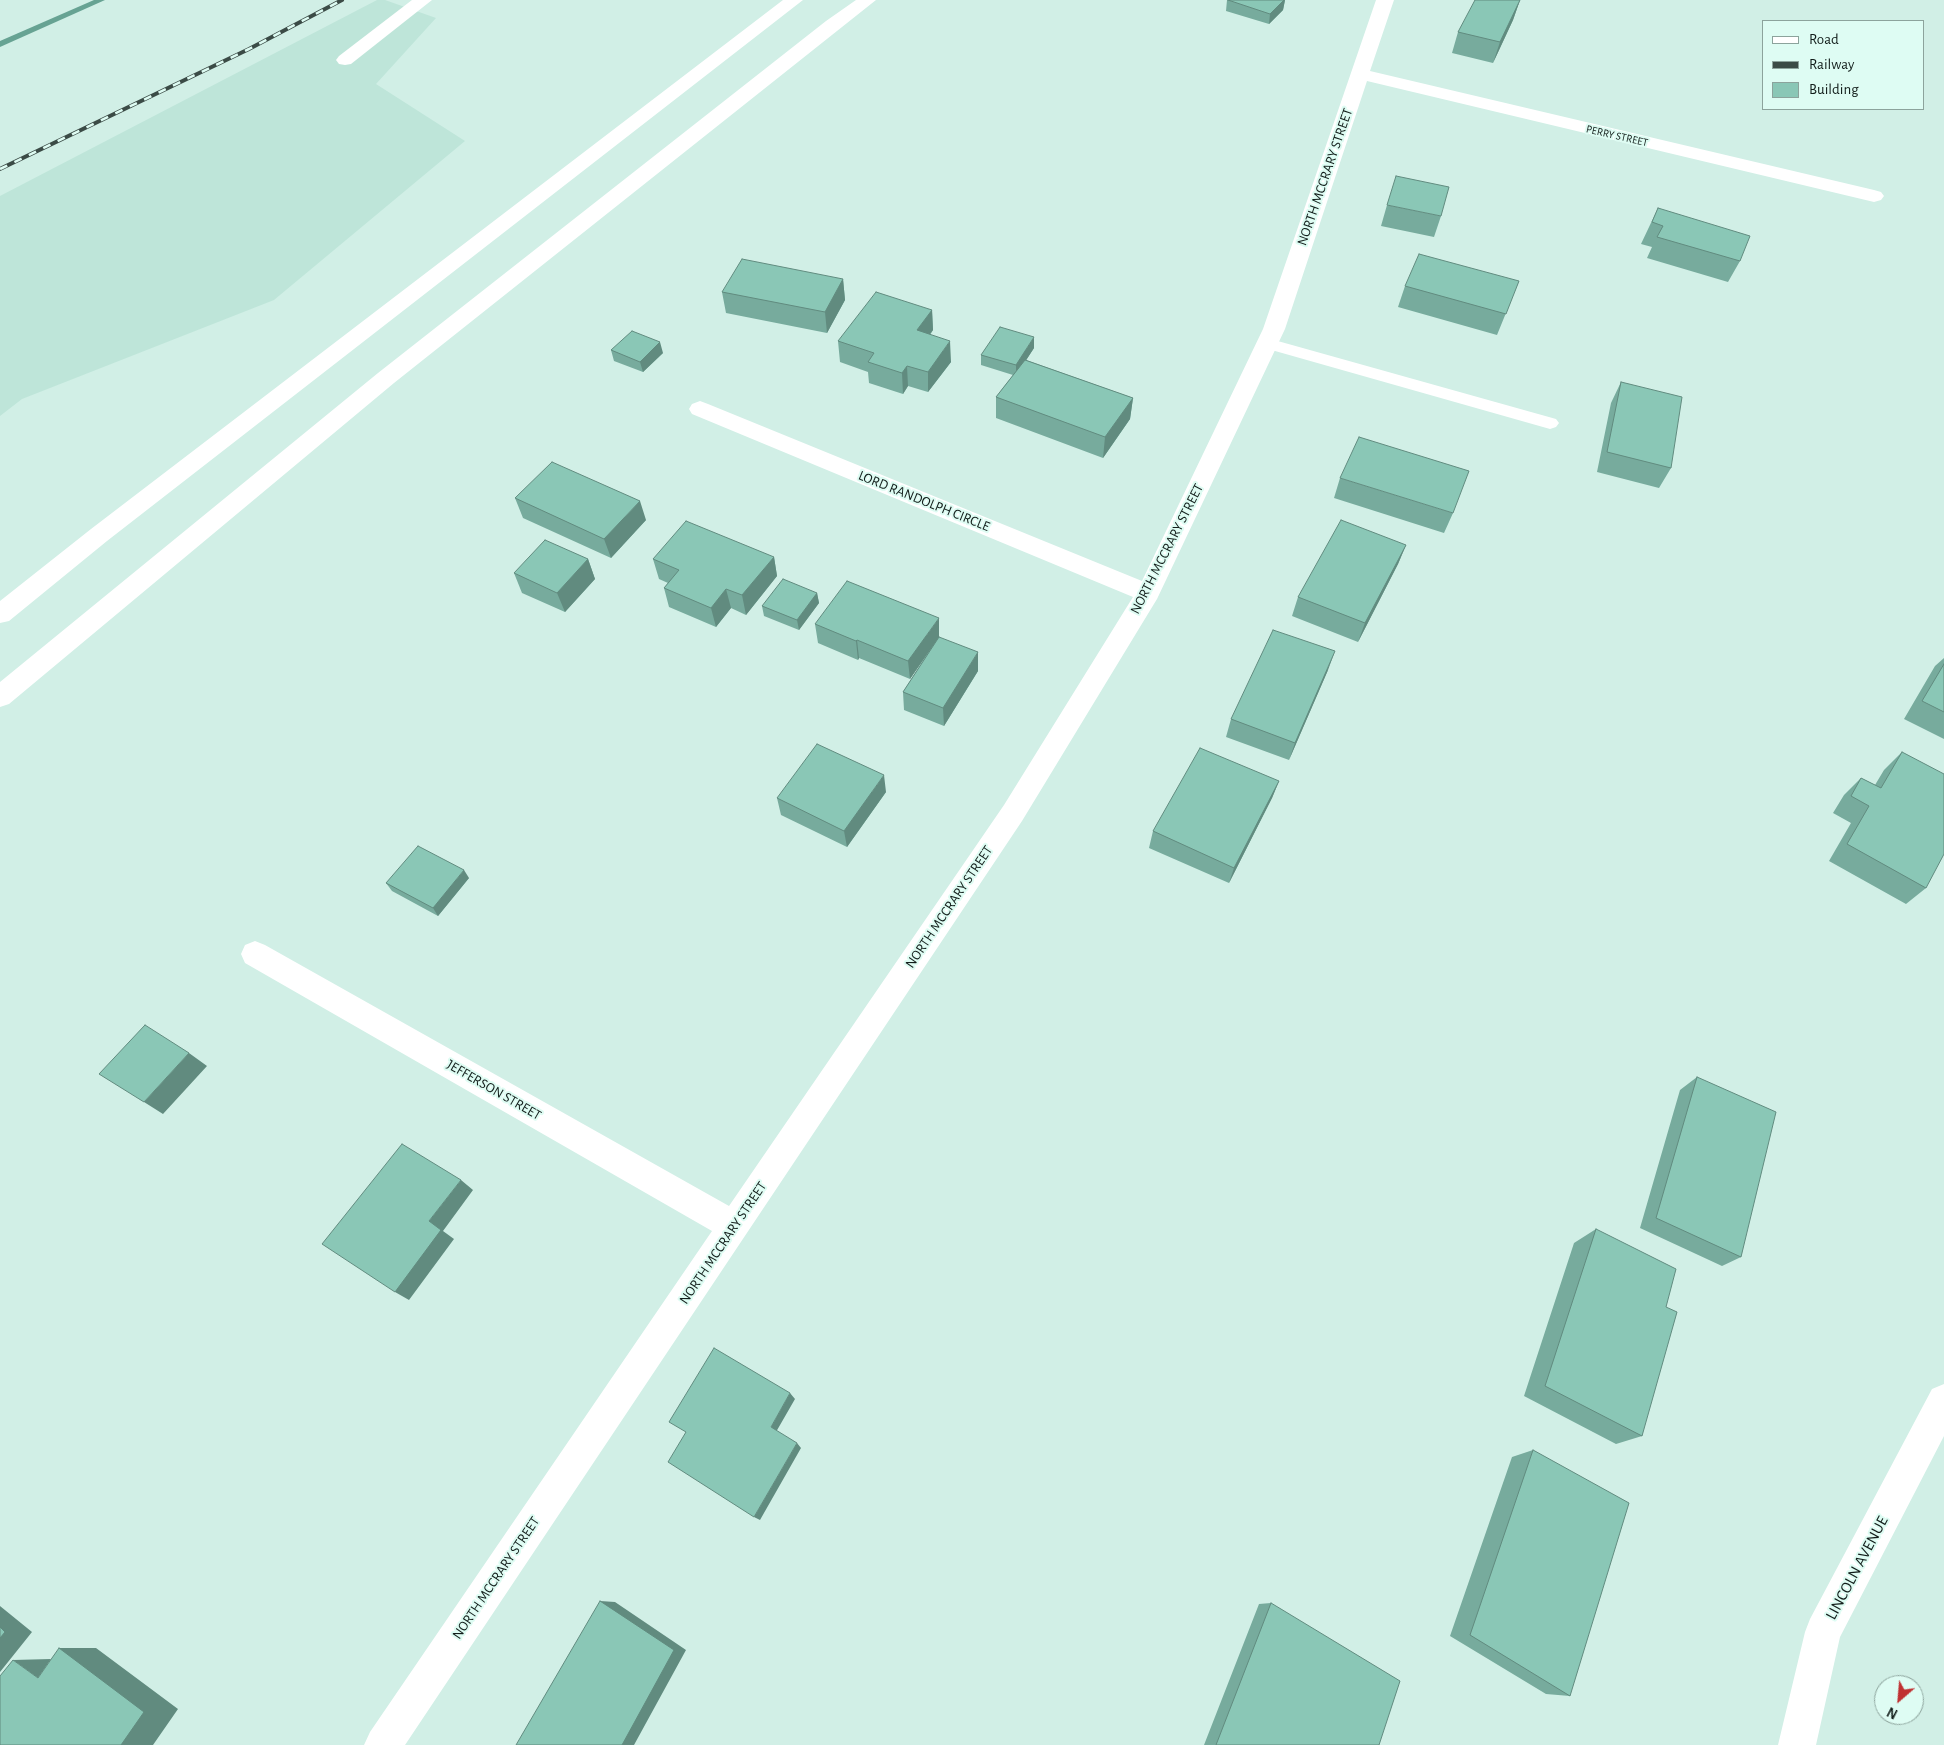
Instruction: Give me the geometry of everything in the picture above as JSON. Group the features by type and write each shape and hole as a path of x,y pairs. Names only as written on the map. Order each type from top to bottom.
{"main road":[{"path":"345,60 423,0"},
{"path":"0,614 99,535 794,0"},
{"path":"0,698 386,378 832,25 867,0"},
{"name":"NORTH MCCRARY STREET","path":"383,1745 1014,813 1148,593 1277,320 1385,0"},
{"name":"PERRY STREET","path":"1360,74 1874,196"},
{"name":"LORD RANDOLPH CIRCLE","path":"700,409 1148,593"},
{"path":"0,604 99,535"},
{"name":"JEFFERSON STREET","path":"255,954 734,1226"},
{"name":"LINCOLN AVENUE","path":"1797,1745 1824,1632 1944,1401"}],"lane":[{"path":"1267,343 1430,388 1550,424"}],"shaded area":[{"path":"377,0 385,0 436,18 376,84 465,141 274,300 22,399 0,416 0,196"}],"building":[{"path":"1228,0 1284,0 1270,14"},
{"path":"1475,0 1520,0 1500,42 1458,32"},
{"path":"1396,176 1449,187 1441,216 1387,205"},
{"path":"1658,208 1750,236 1740,261 1657,237 1663,226 1652,222"},
{"path":"1419,254 1519,281 1506,314 1405,286"},
{"path":"742,259 843,279 825,312 722,292"},
{"path":"876,292 932,310 917,330 950,341 928,372 907,366 902,373 868,362 874,353 838,341"},
{"path":"1000,327 1034,337 1016,365 981,355"},
{"path":"632,331 660,342 640,362 611,350"},
{"path":"1025,360 1133,398 1105,437 996,397"},
{"path":"1621,382 1682,397 1671,468 1607,452"},
{"path":"1359,437 1469,471 1453,513 1340,478"},
{"path":"552,462 640,501 604,539 515,498"},
{"path":"1341,520 1406,545 1365,623 1298,597"},
{"path":"686,521 774,557 742,595 726,589 711,608 664,588 679,570 653,559"},
{"path":"545,540 588,559 557,593 514,573"},
{"path":"783,579 817,593 797,620 762,606"},
{"path":"847,581 939,618 908,661 815,624"},
{"path":"1273,630 1335,651 1295,743 1231,719"},
{"path":"939,637 978,652 943,708 903,692"},
{"path":"1944,664 1944,712 1922,701"},
{"path":"817,744 884,775 844,831 777,798"},
{"path":"1200,748 1279,781 1234,868 1153,831"},
{"path":"1902,752 1944,774 1944,854 1926,888 1847,844 1869,806 1851,796 1861,778 1881,788"},
{"path":"418,846 464,870 433,908 386,883"},
{"path":"145,1025 189,1053 144,1102 99,1074"},
{"path":"1697,1077 1776,1112 1741,1257 1656,1218"},
{"path":"402,1144 461,1180 429,1221 441,1230 395,1292 322,1244"},
{"path":"1596,1229 1676,1269 1666,1307 1677,1312 1642,1436 1545,1386"},
{"path":"714,1348 790,1393 771,1427 797,1443 754,1517 668,1462 686,1432 669,1422"},
{"path":"1533,1450 1629,1503 1570,1696 1470,1635"},
{"path":"600,1601 674,1650 622,1745 516,1745"},
{"path":"1271,1603 1400,1681 1379,1745 1216,1745"},
{"path":"0,1627 5,1632 0,1638"},
{"path":"59,1648 144,1712 121,1745 0,1745 0,1676 13,1660 38,1678"}],"waterway":[{"path":"0,44 101,0"}],"railway":[{"path":"0,169 249,49 342,0"}]}
